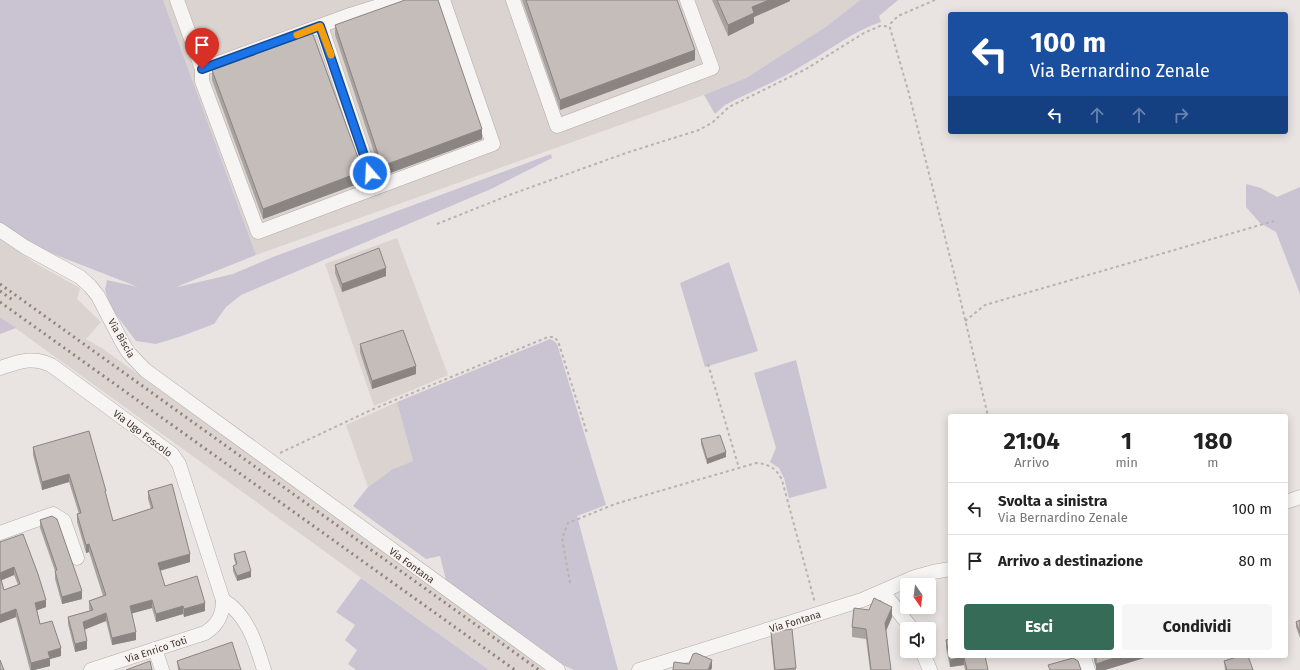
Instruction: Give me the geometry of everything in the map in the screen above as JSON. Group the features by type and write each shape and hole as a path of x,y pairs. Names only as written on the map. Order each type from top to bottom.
{"street":[{"path":"177,0 202,69 202,81 258,232 493,144 443,0"},
{"path":"202,69 320,26 398,0"},
{"path":"513,0 558,126 712,68 687,0"},
{"path":"320,26 375,188"},
{"name":"Via Biscia","path":"0,230 25,247 80,278 90,286 98,296 122,342 136,362 267,459"},
{"name":"Via Ugo Foscolo","path":"0,368 21,361 43,361 51,365 172,454 179,464 223,600 223,609 218,622"},
{"name":"Via Fontana","path":"267,459 558,670"},
{"path":"1288,501 1300,497"},
{"path":"0,533 53,514 64,521 77,558"},
{"name":"Via Fontana","path":"639,670 862,600 915,577 933,572 948,570"},
{"path":"883,592 908,622"},
{"name":"Via Ugo Foscolo","path":"223,600 228,603 246,624 254,639 264,670"},
{"path":"218,622 236,622 246,624"},
{"name":"Via Enrico Toti","path":"91,670 205,633 213,628 218,622"},
{"path":"155,649 162,670"},
{"path":"925,658 930,670"},
{"path":"1080,658 1085,661 1088,670"}],"path":[{"path":"935,0 898,16 891,23 890,28 908,90 988,414"},
{"path":"437,224 512,194 626,153 698,130 713,122 729,107 806,69 864,33 880,26 890,28"},
{"path":"965,321 985,305 1274,221"},
{"path":"267,459 371,410 548,337 554,337 558,340 587,434"},
{"path":"708,364 739,468"},
{"path":"570,584 562,538 568,523 615,504 756,463 772,467 778,472 782,480 818,614"}],"shaded area":[{"path":"0,0 163,0 256,255 176,287 233,274 273,257 551,154 552,158 491,189 241,295 226,307 214,324 156,344 136,341 111,308 105,290 107,280 138,287 38,248 0,223"},
{"path":"163,0 860,0 827,26 746,78 704,95 256,255"},
{"path":"860,0 898,0 879,16 881,22 861,30 786,75 725,105 715,114 704,95 746,78 827,26"},
{"path":"1246,184 1261,188 1277,197 1300,187 1300,294 1276,232 1260,223 1246,207"},
{"path":"397,238 448,375 374,406 325,264"},
{"path":"0,239 35,263 80,288 77,299 101,322 86,339 103,349 551,670 489,670 0,317"},
{"path":"729,262 758,351 705,367 680,283"},
{"path":"0,317 16,328 0,334"},
{"path":"550,339 557,344 606,505 577,516 618,670 574,670 561,664 446,580 440,556 426,559 353,506 368,487 393,469 413,461 397,402"},
{"path":"796,360 827,488 789,498 784,478 779,468 770,462 776,448 754,373"},
{"path":"397,402 413,461 393,469 368,487 346,425"},
{"path":"361,578 489,670 356,670 348,664 357,650 345,640 355,625 336,612"}],"building":[{"path":"405,0 438,0 482,129 382,166 335,25"},
{"path":"526,0 677,0 695,50 560,100"},
{"path":"717,0 769,0 752,7 754,13 728,25"},
{"path":"312,32 363,171 263,209 212,70"},
{"path":"379,248 386,268 342,284 335,265"},
{"path":"403,330 416,366 372,381 360,344"},
{"path":"89,431 113,521 153,508 148,491 172,484 190,554 158,563 165,586 197,576 205,603 184,609 183,606 156,614 152,600 130,606 136,632 112,638 106,613 83,622 87,641 75,644 68,617 93,610 89,601 106,595 89,544 86,545 77,514 81,513 69,474 42,482 33,447"},
{"path":"720,435 726,452 707,459 701,439"},
{"path":"52,516 57,519 82,591 62,597 55,571 57,570 40,520"},
{"path":"23,534 46,600 35,603 40,624 52,621 61,648 48,652 50,658 31,663 16,609 0,615 0,576 4,590 20,584 14,567 0,573 0,542"},
{"path":"245,551 251,571 237,576 233,566 237,564 234,554"},
{"path":"874,598 892,607 885,623 891,670 871,670 866,629 852,627 854,608 869,610"},
{"path":"1300,620 1300,633 1296,622"},
{"path":"792,629 796,668 775,670 771,632"},
{"path":"946,640 948,640 948,650"},
{"path":"232,642 241,670 180,670 177,661"},
{"path":"696,653 712,660 708,670 673,670 674,662 689,664 693,654"},
{"path":"964,658 985,658 988,670 967,670"},
{"path":"1073,658 1078,661 1081,670 1050,670 1048,665"},
{"path":"1096,658 1114,658 1096,664"},
{"path":"1234,658 1249,658 1253,670 1227,670 1224,661"},
{"path":"0,660 4,670 0,670"},
{"path":"150,661 152,670 126,670"}],"railway":[{"path":"0,284 539,670"},
{"path":"0,291 14,301"},
{"path":"0,302 515,670"}],"slow traffic":[{"path":"297,35 320,26 331,55"}],"route":[{"path":"202,69 320,26 370,173"}]}
